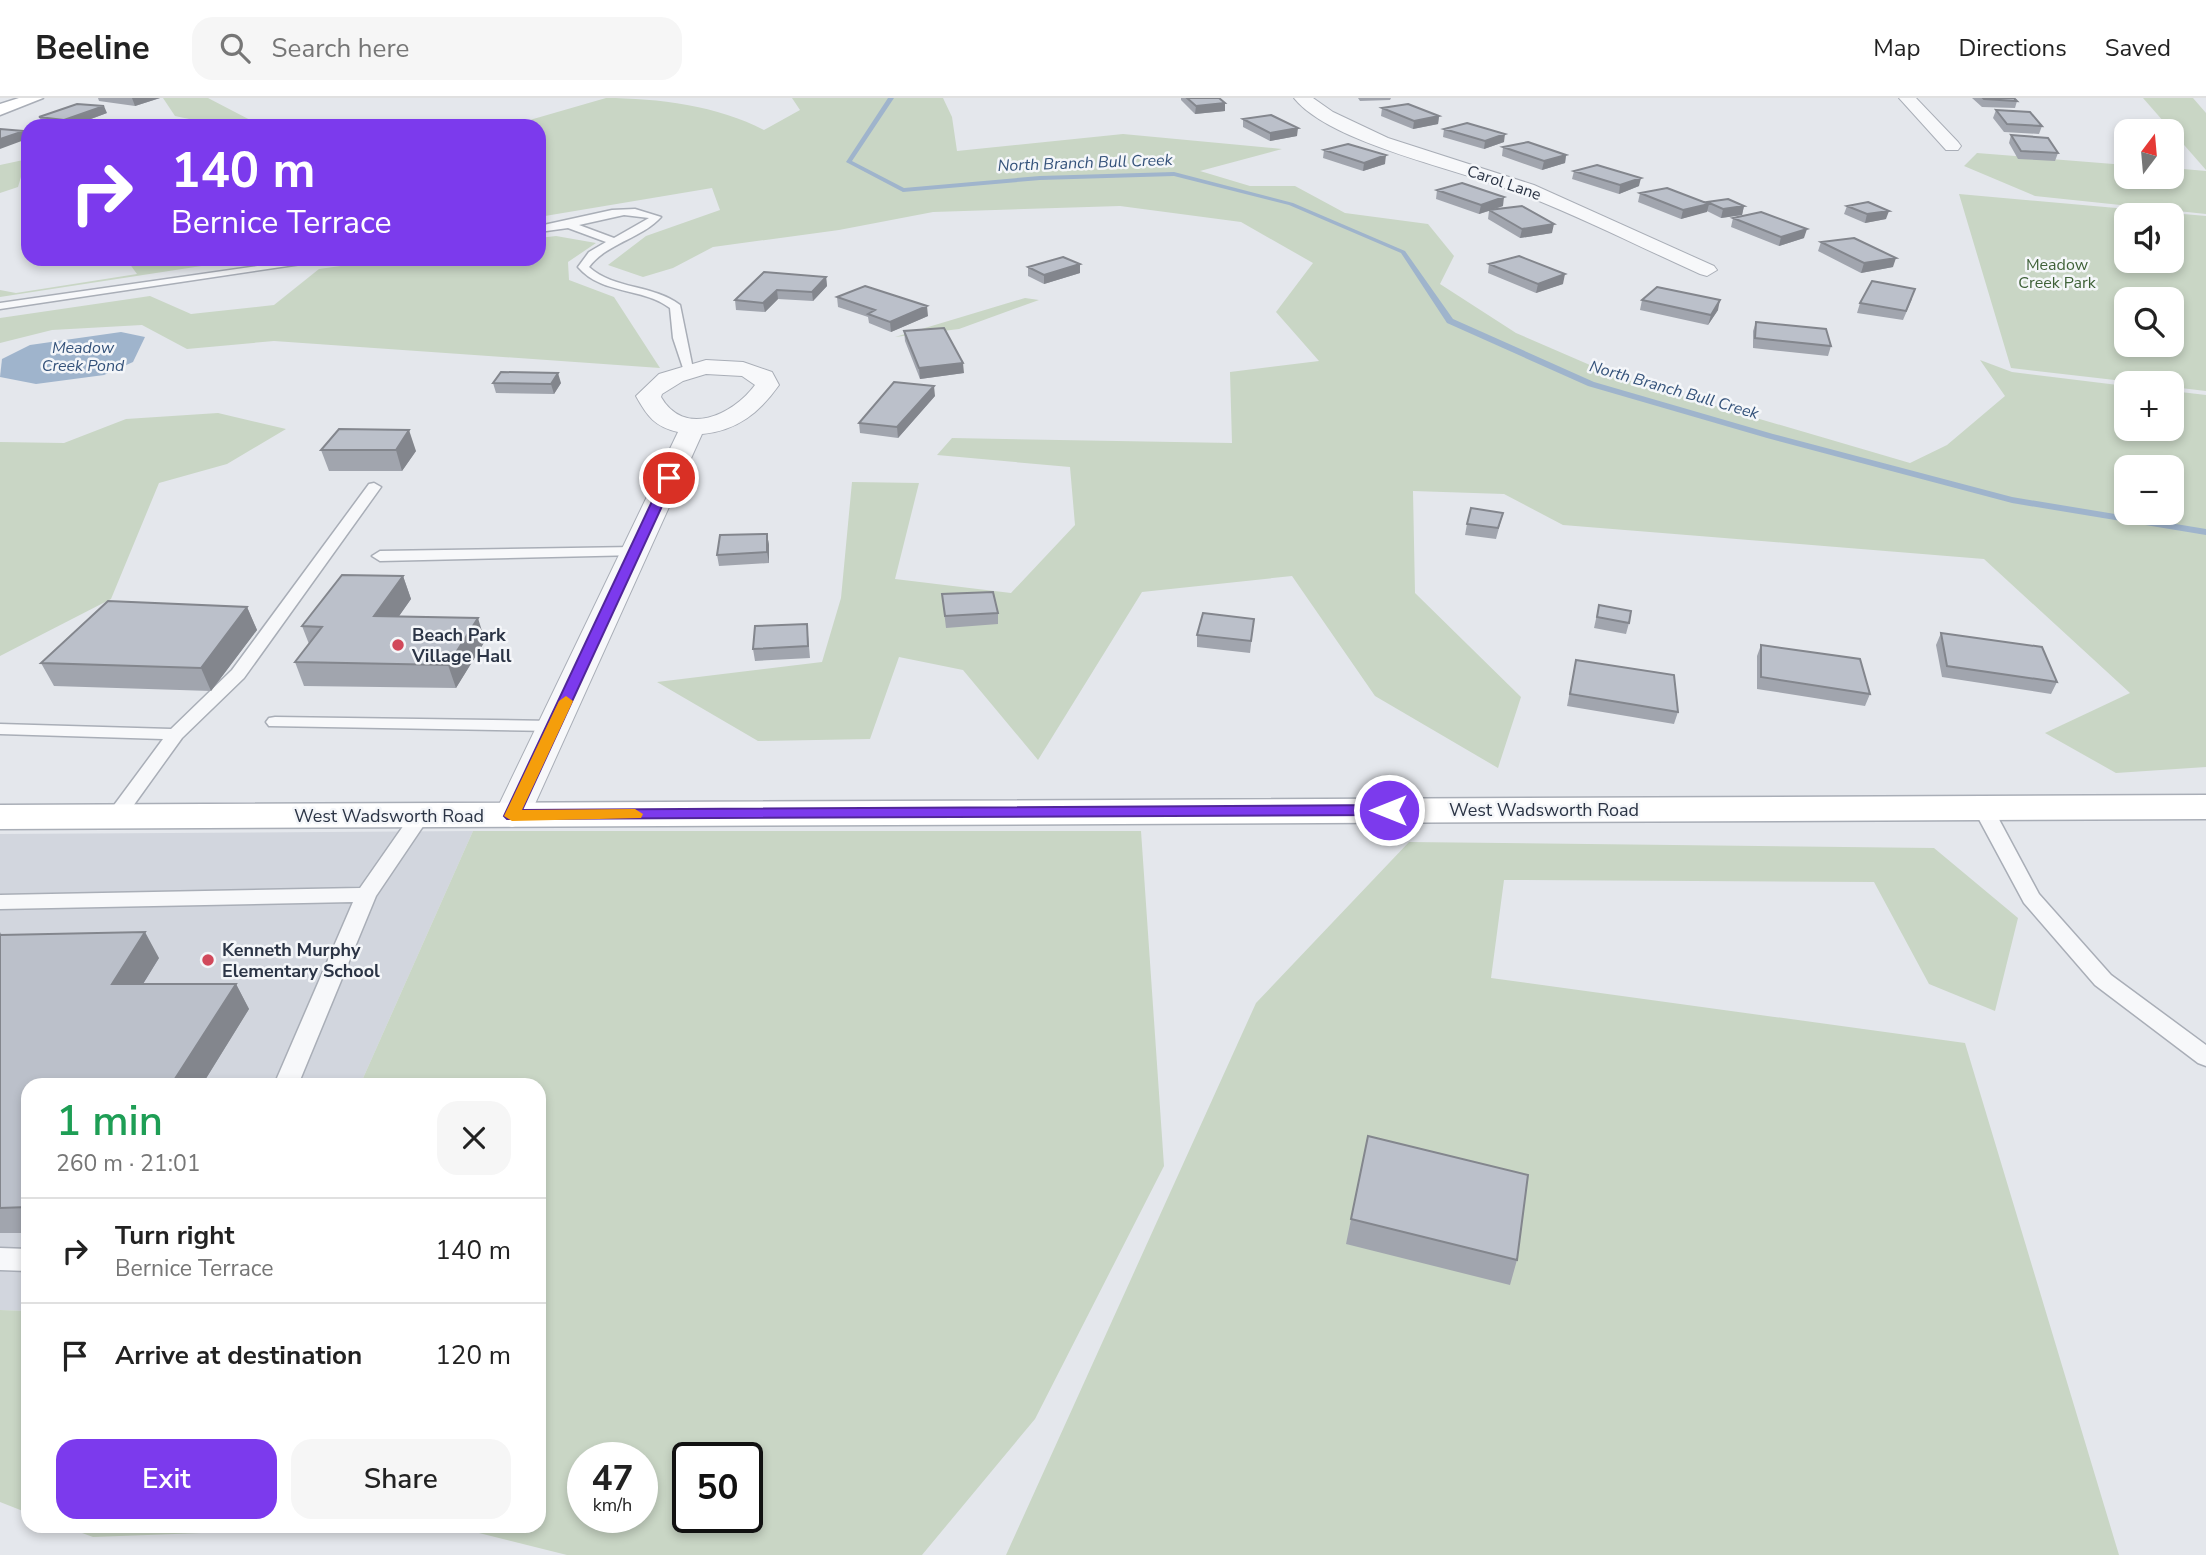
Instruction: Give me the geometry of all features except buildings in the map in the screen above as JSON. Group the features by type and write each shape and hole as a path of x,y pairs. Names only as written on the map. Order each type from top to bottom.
{"main road":[{"path":"0,110 35,98"},
{"name":"West Wadsworth Road","path":"0,817 512,816 1254,809 1984,810 2206,807"}],"street":[{"name":"Carol Lane","path":"1302,98 1339,123 1370,138 1526,188 1707,270"},
{"path":"1907,98 1952,145"},
{"path":"733,367 764,377 767,385 762,395 737,414 713,427 692,429 671,424 658,414 648,396 663,381 690,371 733,367"},
{"path":"512,816 692,429"}],"lane":[{"path":"546,228 643,211 656,217 646,226 593,254 583,267 592,278 666,297 676,307 679,338 690,371"},
{"path":"569,225 615,242"},
{"path":"0,306 281,266"},
{"path":"116,817 176,734 238,674 374,487"},
{"path":"380,556 635,552"},
{"path":"275,722 554,726"},
{"path":"0,729 176,734"},
{"path":"1984,810 2031,898 2103,981 2206,1057"},
{"path":"289,1078 366,895 420,816"},
{"path":"0,902 366,895"},
{"path":"0,1259 21,1260"}],"shaded area":[{"name":"Kenneth Murphy Elementary School","path":"473,831 363,1078 21,1078 21,1311 0,1310 0,834"}],"green space":[{"path":"163,98 208,98 248,119 189,119 175,116"},
{"path":"606,98 646,100 708,109 764,130 800,110 792,98 943,98 952,117 957,151 1123,134 1282,149 1200,171 1250,186 1295,186 1345,213 1428,224 1454,256 1440,284 1516,333 1620,378 1910,463 1947,445 2005,396 1980,360 2012,372 2114,385 2114,441 2184,441 2184,392 2206,395 2206,767 2116,773 2045,733 2130,693 1984,559 1563,525 1504,494 1413,491 1415,593 1521,697 1498,768 1375,696 1292,576 1142,592 1038,760 963,670 899,657 870,739 758,741 657,682 822,662 841,598 852,482 919,483 895,579 1011,593 1075,525 1070,467 937,455 952,438 1232,443 1230,372 1319,361 1276,312 1313,263 1241,222 1120,206 933,212 839,230 713,247 673,268 643,277 608,265 646,236 720,210 712,188 546,216 546,119 533,119"},
{"path":"2143,98 2193,98 2206,113 2206,170 2184,145 2184,119 2161,119"},
{"path":"1977,153 2114,164 2114,189 2184,189 2184,169 2206,171 2206,214 2184,212 2184,203 2114,204 2035,196 1964,166"},
{"path":"21,160 18,187 0,193 0,165"},
{"name":"Meadow Creek Park","path":"1959,194 2114,208 2114,273 2184,273 2184,214 2206,216 2206,391 2184,388 2184,371 2114,371 2114,380 2011,368"},
{"path":"556,236 596,243 568,262 569,280 614,297 660,368 274,341 187,349 142,325 52,330 0,343 0,318 150,296 191,314 274,305 319,269 341,266 546,266 546,237"},
{"path":"131,266 202,266 0,297 0,290 16,293 137,274"},
{"path":"1025,298 1039,300 959,329 895,337"},
{"path":"218,413 286,429 227,464 159,483 111,599 0,656 0,442 64,443 126,419"},
{"path":"473,831 1141,831 1164,1166 1035,1419 922,1555 567,1555 479,1533 546,1533 546,1078 363,1078"},
{"path":"1409,842 1934,848 2018,918 1995,1011 1929,984 1874,882 1504,880 1491,978 1965,1043 2119,1555 1006,1555 1256,1003"},
{"path":"0,1310 21,1311 21,1510 0,1502"},
{"path":"82,1533 202,1533 93,1537"}],"water":[{"name":"Meadow Creek Pond","path":"121,332 145,337 133,362 104,375 36,384 0,377 2,359 30,345"}],"waterway":[{"name":"North Branch Bull Creek","path":"891,98 849,162 903,190 1040,178 1174,174 1291,204 1403,252 1450,321 1591,384 1770,436 2012,500 2206,532"}],"slow traffic":[{"path":"566,701 512,816 635,814"}],"place":[{"name":"Beach Park Village Hall","path":"398,645"},
{"name":"Kenneth Murphy Elementary School","path":"208,960"}],"route":[{"path":"669,478 512,816 1227,809 1389,810"}]}
